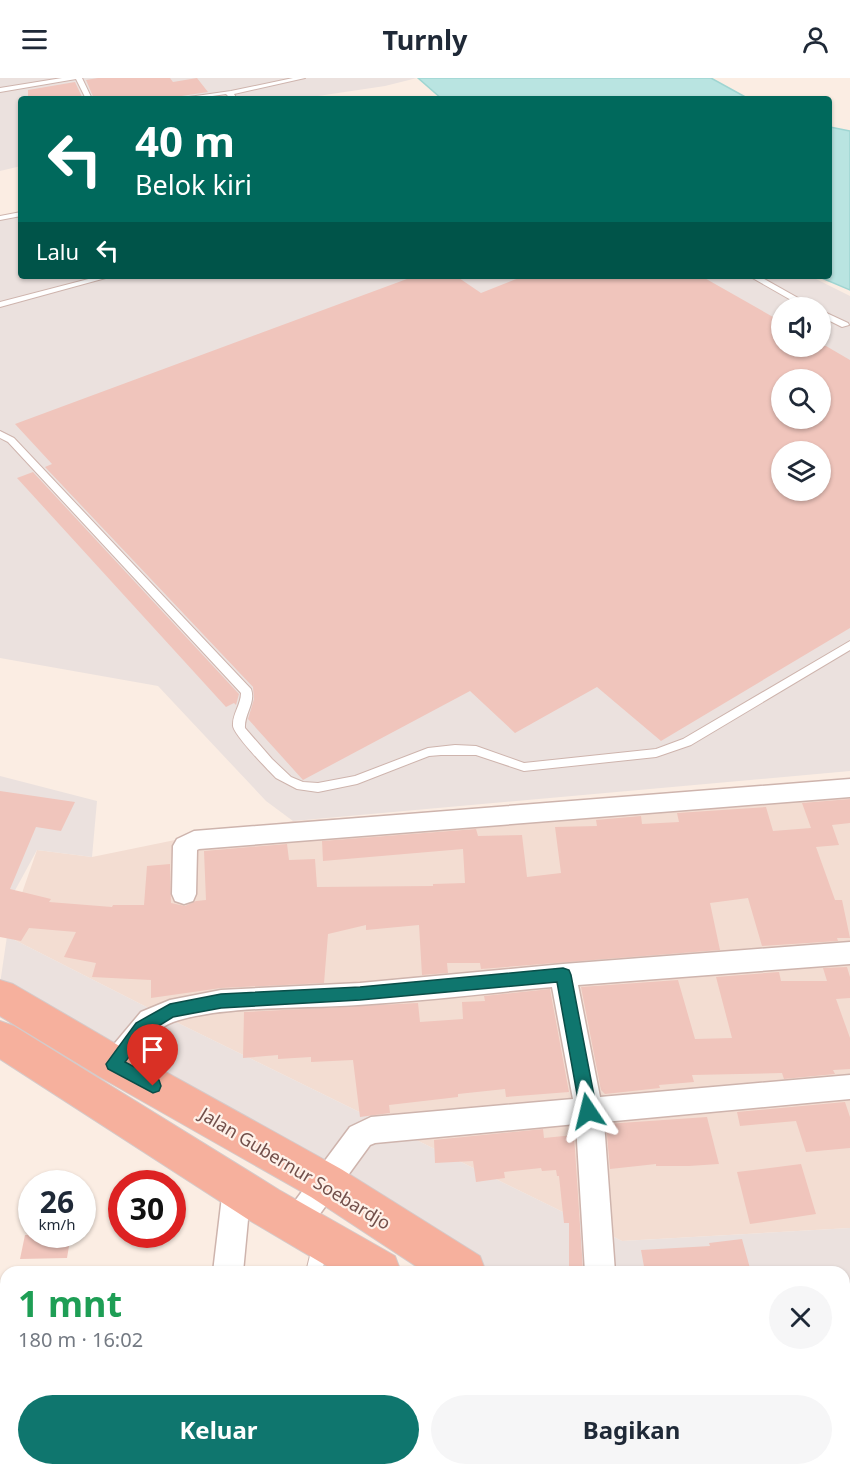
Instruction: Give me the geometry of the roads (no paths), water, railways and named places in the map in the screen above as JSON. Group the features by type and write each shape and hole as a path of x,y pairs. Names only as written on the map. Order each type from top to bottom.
{"highway":[{"name":"Jalan Gubernur Soebardjo","path":"0,996 114,1064 326,1183 455,1266"},
{"path":"0,1038 237,1188 310,1244 363,1266"}],"street":[{"path":"184,894 185,846 194,840 850,788"},
{"path":"114,1064 141,1028 150,1020 170,1011 221,1001 360,993 850,953"},
{"path":"563,975 588,1111 600,1266"},
{"path":"310,1244 326,1183 360,1136 366,1132 850,1087"},
{"path":"229,1266 237,1188"}],"lane":[{"path":"0,90 74,78"},
{"path":"79,78 88,96"},
{"path":"232,96 280,80 302,78"},
{"path":"0,218 18,215"},
{"path":"0,305 98,279"},
{"path":"759,279 792,297"},
{"path":"831,318 844,325"},
{"path":"0,434 11,440 247,692 248,699 237,722 239,729 285,779 305,788 343,784 428,752 440,750 474,750 524,767 656,753 687,742 850,645"}],"water":[{"path":"418,78 711,78 744,96 439,96"},
{"path":"832,127 850,131 850,290 824,279 832,279"}]}
